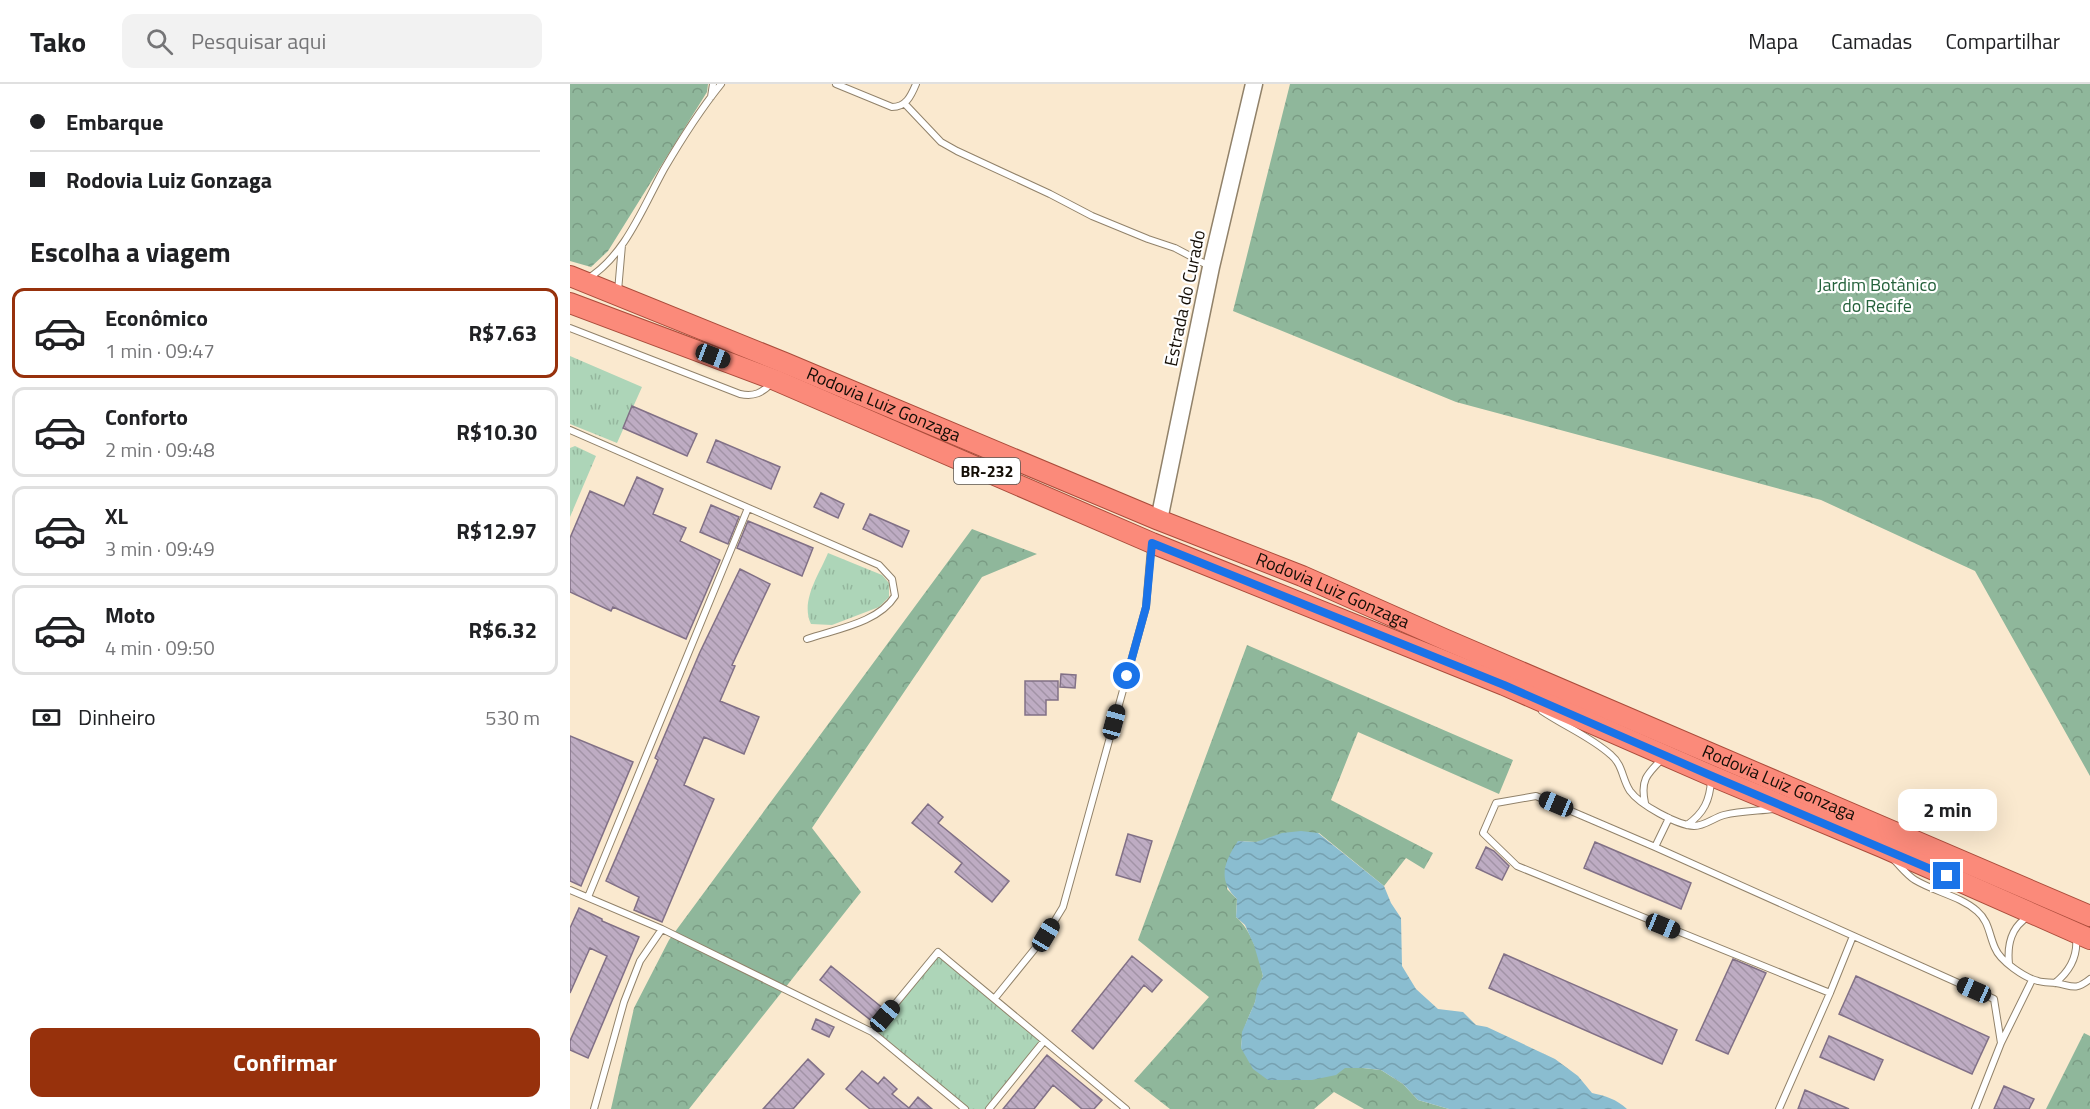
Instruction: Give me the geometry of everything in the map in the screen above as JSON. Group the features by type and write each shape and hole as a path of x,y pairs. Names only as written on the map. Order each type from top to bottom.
{"highway":[{"name":"Rodovia Luiz Gonzaga","path":"577,279 1159,520 1302,576 2090,916"},
{"name":"Rodovia Luiz Gonzaga","path":"570,303 776,380 1152,543 1504,685 2083,936"}],"main road":[{"name":"Estrada do Curado","path":"1159,520 1211,267 1254,84"}],"lane":[{"path":"711,97 713,84"},
{"path":"577,279 597,272 622,244 666,166 721,84"},
{"path":"836,84 892,107 905,104 916,84"},
{"path":"905,104 942,142 957,151 1092,216 1175,248 1211,267"},
{"path":"618,295 622,244"},
{"path":"570,328 740,394 751,396 765,390 776,380"},
{"path":"570,430 879,565 892,579 895,596 889,606 875,617 807,639"},
{"path":"588,897 748,508"},
{"path":"995,998 1046,935 1063,907 1146,607 1152,543"},
{"path":"1504,685 1549,716 1604,748 1622,768 1630,790 1645,804 1669,818 1687,825 1702,825 1734,812 1789,808"},
{"path":"1645,804 1642,788 1644,780 1665,756"},
{"path":"1687,825 1697,818 1708,801 1712,776"},
{"path":"1830,993 1516,866 1483,833 1496,803 1536,796 1994,999 2001,1043"},
{"path":"1655,847 1669,818"},
{"path":"1882,847 1914,880 1965,903 1978,912 1986,922 1995,949 2001,959 2020,973 2032,980 2055,982 2074,988 2083,985 2090,978"},
{"path":"570,890 662,929 872,1032 965,1109"},
{"path":"2009,964 2010,939 2019,924 2033,913"},
{"path":"594,1109 624,1002 640,961 662,929"},
{"path":"1779,1109 1853,936"},
{"path":"2055,982 2064,975 2083,936"},
{"path":"872,1032 939,952 1126,1109"},
{"path":"1975,1109 2001,1043 2032,980"},
{"path":"989,1109 1044,1041"}],"green space":[{"path":"570,84 708,84 707,92 608,251 591,267 570,261"},
{"name":"Jardim Botânico do Recife","path":"1290,84 2090,84 2090,776 1975,571 1821,500 1456,402 1233,311"},
{"path":"570,356 642,387 617,443 570,424"},
{"path":"575,446 596,456 570,517 570,448"},
{"path":"972,529 1037,554 982,577 812,828 861,892 689,1109 611,1109 634,1008 669,940"},
{"path":"828,553 882,575 889,583 889,597 879,607 832,625 811,624 808,615 809,597"},
{"path":"1247,645 1513,760 1499,794 1358,732 1331,800 1433,853 1424,869 1406,858 1384,886 1319,833 1256,842 1238,841 1227,889 1237,899 1236,917 1254,944 1263,976 1245,1026 1241,1048 1345,1068 1381,1070 1403,1084 1418,1100 1449,1109 1364,1109 1334,1092 1314,1109 1170,1109 1134,1081 1209,997 1138,940"},
{"path":"938,952 1044,1041 989,1109 965,1109 872,1032"},
{"path":"2084,1033 2090,1036 2090,1109 2046,1109"}],"water":[{"path":"1301,831 1318,833 1384,886 1401,918 1402,966 1416,989 1438,1009 1463,1012 1476,1025 1487,1027 1555,1059 1578,1076 1592,1093 1611,1098 1627,1109 1449,1109 1418,1100 1403,1084 1381,1070 1345,1068 1336,1075 1312,1080 1268,1080 1253,1069 1241,1048 1242,1032 1263,976 1254,945 1245,925 1236,917 1237,899 1227,885 1226,864 1238,841 1256,842 1282,833"}],"building":[{"path":"632,406 697,434 687,456 623,428"},
{"path":"716,440 780,467 771,489 707,462"},
{"path":"637,477 663,489 653,514 686,528 680,541 720,560 686,639 613,607 611,611 570,592 570,538 590,491 624,506"},
{"path":"821,493 844,504 838,518 814,507"},
{"path":"711,505 739,517 728,544 700,532"},
{"path":"870,514 909,531 902,547 863,529"},
{"path":"748,521 813,548 802,576 737,548"},
{"path":"740,569 770,584 732,665 735,666 720,701 759,717 744,754 704,737 684,785 714,799 662,922 634,910 639,897 606,881 658,760 655,758 700,652"},
{"path":"1061,674 1076,675 1075,688 1060,687"},
{"path":"1025,681 1058,681 1058,700 1046,700 1046,715 1025,715"},
{"path":"570,736 633,762 581,886 570,881"},
{"path":"928,804 943,817 938,823 1009,881 992,902 955,872 962,863 912,823"},
{"path":"1128,834 1152,841 1140,882 1116,875"},
{"path":"1595,842 1691,883 1681,909 1584,868"},
{"path":"1486,847 1494,851 1509,866 1502,880 1476,868"},
{"path":"579,908 639,937 588,1058 570,1050 570,1041 607,956 590,948 570,993 570,928"},
{"path":"1504,954 1677,1030 1662,1064 1489,988"},
{"path":"1132,956 1162,980 1152,992 1144,985 1093,1049 1072,1031"},
{"path":"1733,959 1766,973 1728,1054 1696,1040"},
{"path":"831,966 884,1009 873,1022 820,980"},
{"path":"1856,976 1989,1037 1972,1074 1839,1014"},
{"path":"816,1019 834,1027 829,1037 812,1029"},
{"path":"1829,1036 1883,1060 1874,1080 1820,1057"},
{"path":"1047,1055 1102,1100 1094,1109 1082,1109 1053,1085 1034,1109 1003,1109"},
{"path":"808,1059 824,1074 793,1109 763,1109"},
{"path":"862,1071 878,1084 884,1077 897,1089 892,1094 909,1108 918,1097 932,1109 870,1109 846,1089"},
{"path":"2004,1086 2034,1099 2029,1109 1994,1109"},
{"path":"1805,1090 1849,1109 1798,1109"}],"route":[{"path":"1127,676 1146,607 1152,543 1504,685 1947,876"}]}
